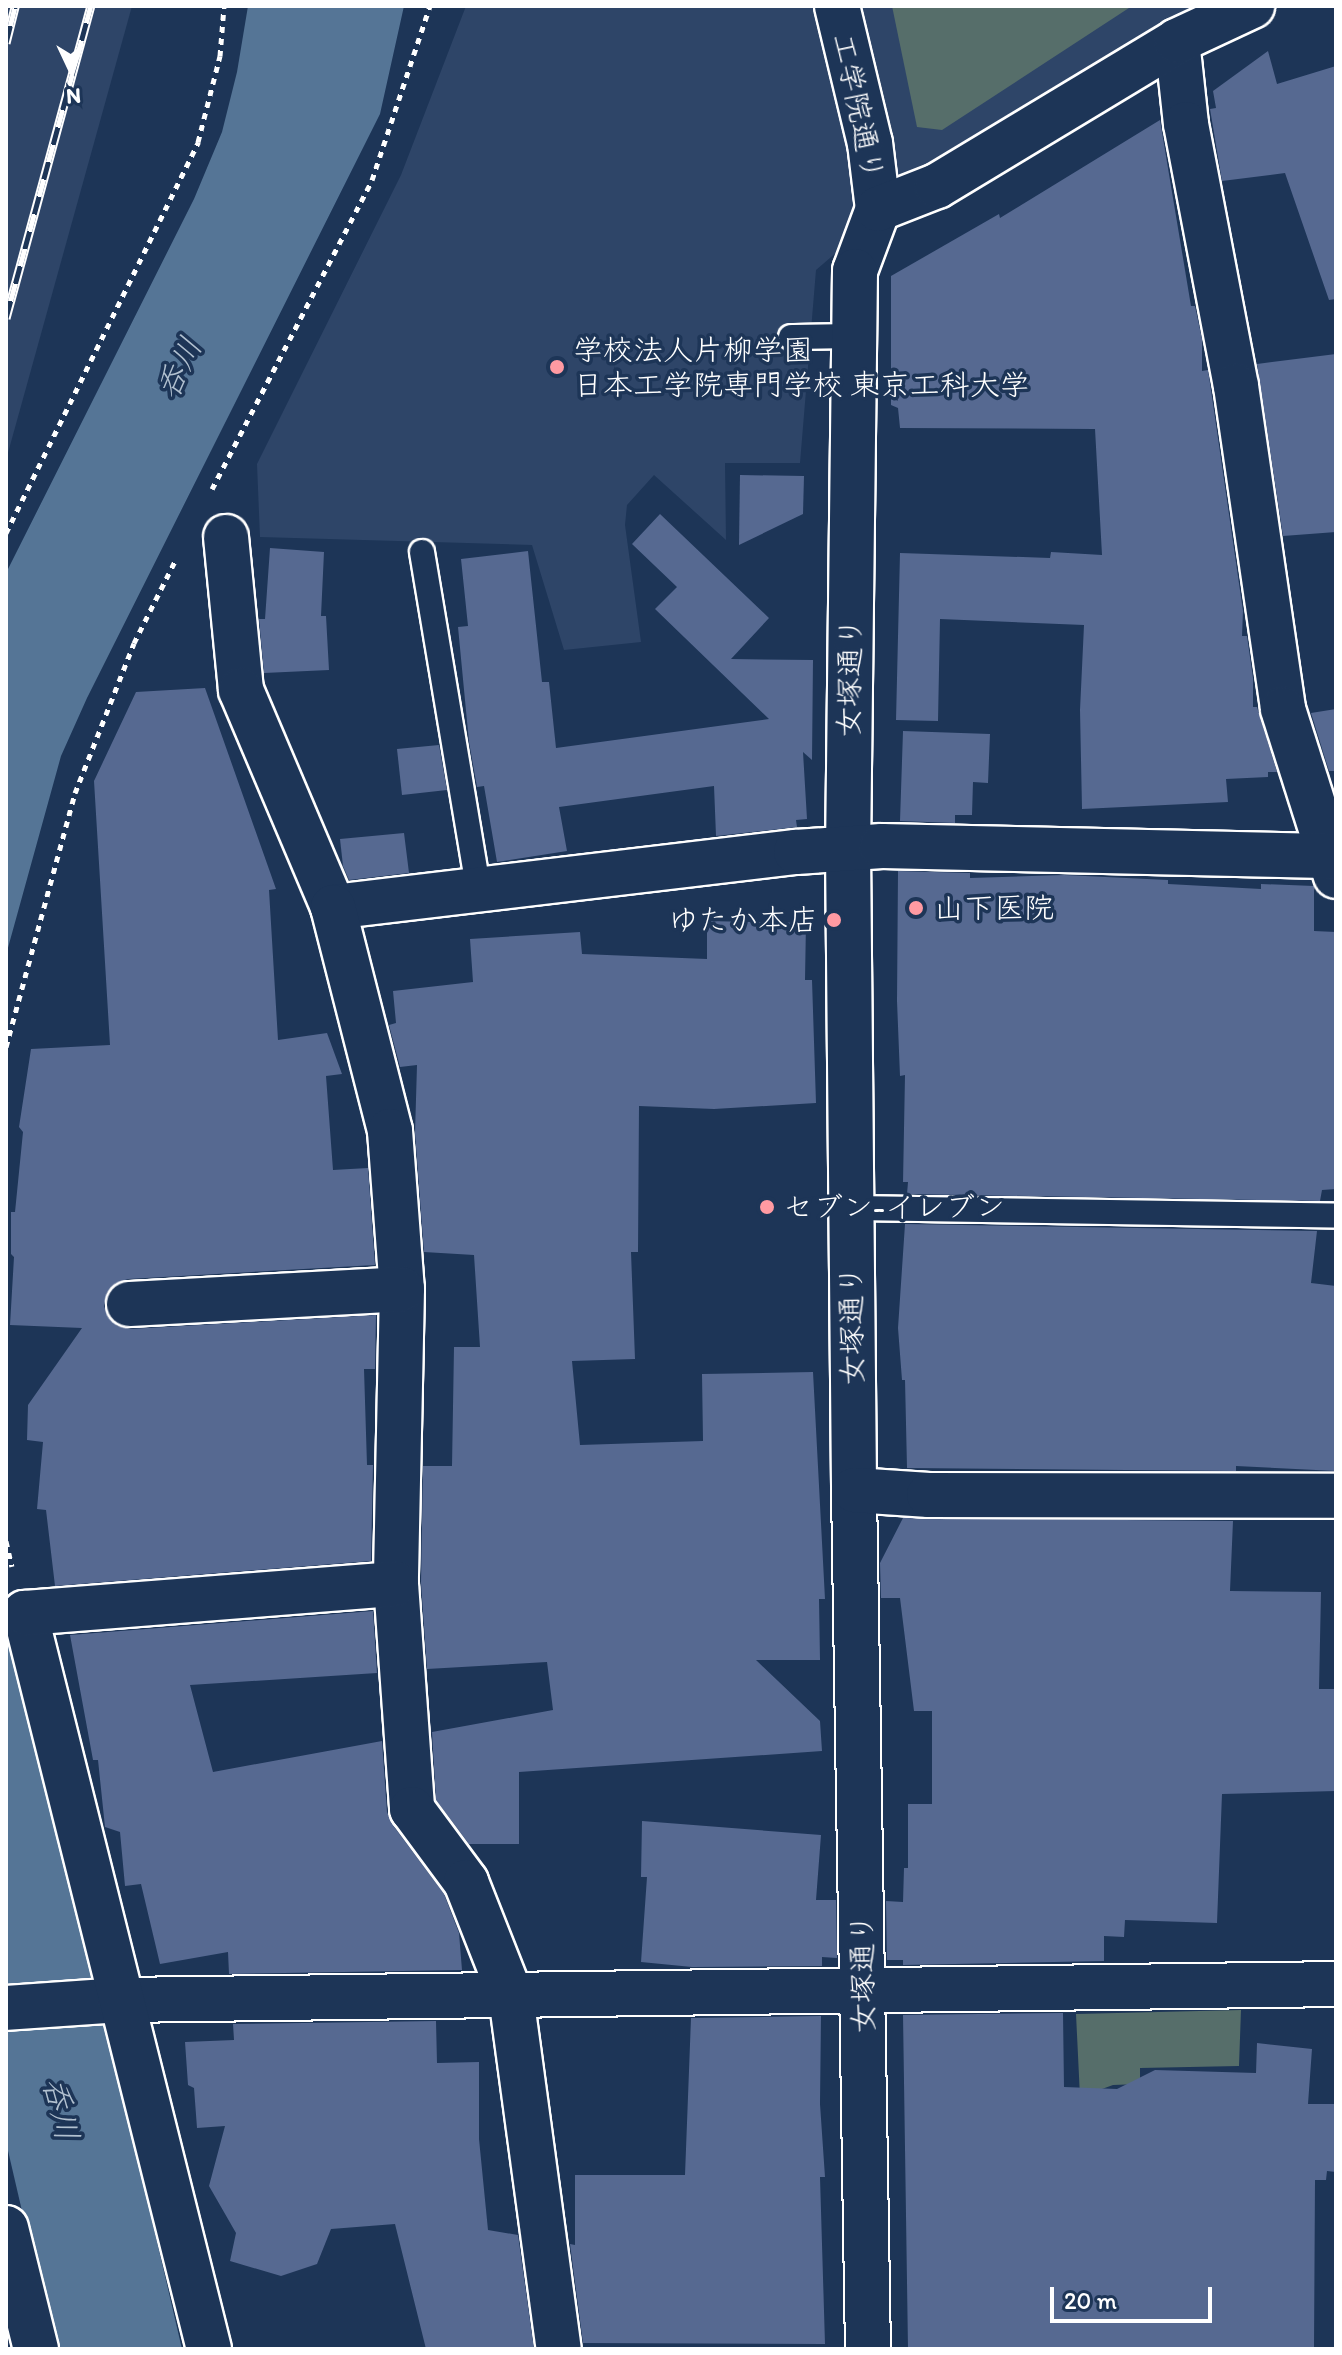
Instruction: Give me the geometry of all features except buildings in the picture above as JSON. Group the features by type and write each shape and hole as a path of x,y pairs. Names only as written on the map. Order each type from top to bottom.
{"street":[{"name":"工学院通り","path":"837,6 870,143 878,209"},
{"path":"878,209 937,186 1177,41 1252,6"},
{"path":"333,907 882,846 1333,863 1283,709 1236,386 1186,124 1177,41"},
{"name":"女塚通り","path":"868,2349 854,1490 848,849 855,271 878,209"},
{"path":"226,537 241,690 269,745 333,907 390,1131 402,1289 396,1584 412,1809 466,1882 511,1996 559,2349"},
{"path":"129,1304 402,1289"},
{"path":"854,1490 929,1495 1336,1496"},
{"path":"209,2349 114,2000 25,1613 396,1584"},
{"path":"6,2008 114,2000 511,1996 1328,1978"},
{"path":"6,2228 13,2286 36,2349"}],"lane":[{"path":"791,337 855,336"},
{"path":"422,552 479,891"},
{"path":"851,1208 1336,1216"}],"path":[{"path":"6,533 198,142 220,56 224,6"}],"shaded area":[{"path":"6,6 132,6 6,460"},
{"name":"学校法人片柳学園 日本工学院専門学校 東京工科大学","path":"466,6 1209,6 887,209 816,270 800,463 725,463 726,540 654,475 627,505 625,525 641,642 564,650 532,545 260,537 257,464 401,175"}],"green space":[{"path":"892,6 1132,6 942,130 917,127"},
{"path":"1241,2010 1239,2066 1140,2068 1140,2084 1113,2085 1080,2097 1076,2014"}],"water":[{"name":"呑川","path":"248,6 404,6 380,114 87,698 61,756 6,955 6,573 194,199 222,132 237,72"},
{"name":"呑川","path":"6,1593 182,2349 54,2349 6,2142"}],"railway":[{"path":"6,43 15,6"},
{"path":"6,318 91,6"}],"place":[{"name":"学校法人片柳学園 日本工学院専門学校 東京工科大学","path":"557,367"},
{"name":"山下医院","path":"916,908"},
{"name":"ゆたか本店","path":"834,920"},
{"name":"セブン-イレブン","path":"767,1207"}]}
